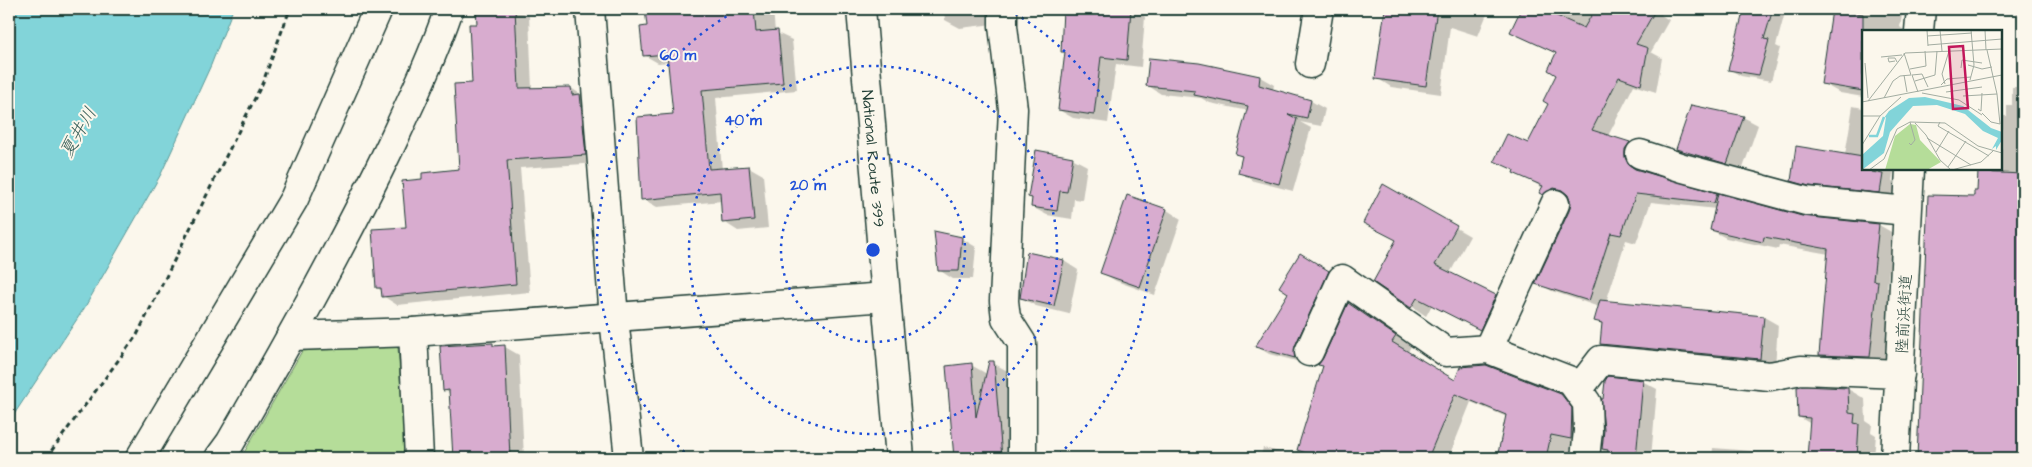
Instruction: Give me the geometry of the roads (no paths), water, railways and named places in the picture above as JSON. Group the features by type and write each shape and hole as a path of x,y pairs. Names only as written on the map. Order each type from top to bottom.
{"main road":[{"path":"140,458 294,198 378,9"},
{"path":"219,458 230,443 293,336 365,200 434,53 449,9"},
{"path":"590,9 614,318 629,458"},
{"name":"National Route 399","path":"861,9 900,458"},
{"path":"1004,9 1003,26 1013,109 1004,301 1006,318 1022,343 1022,458"},
{"path":"1310,64 1319,9"},
{"path":"1919,30 1921,9"},
{"path":"1640,154 1682,168 1806,201 1907,211"},
{"name":"陸前浜街道","path":"1895,458 1910,170"},
{"path":"1488,349 1554,204"},
{"path":"1309,352 1342,279 1446,352 1488,349 1571,381 1587,403 1588,431 1585,458"},
{"path":"293,336 413,332 886,297"},
{"path":"413,332 419,458"},
{"path":"1578,390 1602,360 1770,376 1801,370 1900,374"}],"water":[{"name":"夏井川","path":"12,9 233,9 211,65 161,174 85,307 9,422 9,13"}]}
